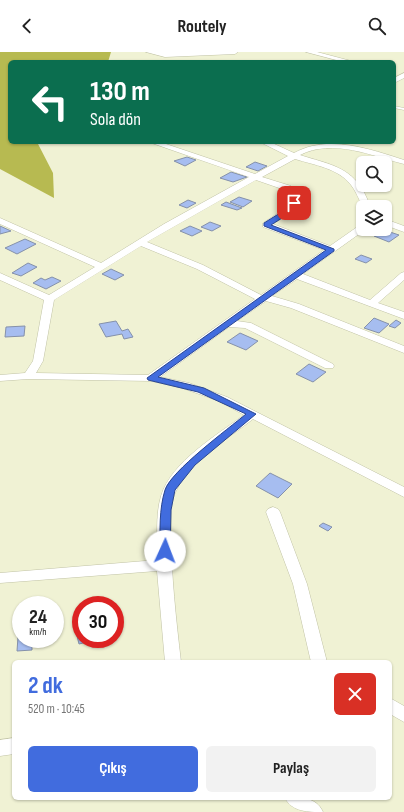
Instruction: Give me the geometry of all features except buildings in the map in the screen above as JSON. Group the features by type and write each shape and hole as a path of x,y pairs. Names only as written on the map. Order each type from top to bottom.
{"street":[{"path":"149,54 170,55 233,52 234,60"},
{"path":"309,52 343,60"},
{"path":"159,144 288,188 294,203 290,210 266,225 331,250"},
{"path":"268,144 294,156 328,166 344,174 355,184 363,200"},
{"path":"28,376 38,361 49,299 167,226 294,156 313,148 336,144 365,150 404,162"},
{"path":"0,221 101,266"},
{"path":"392,225 404,229"},
{"path":"151,378 356,232"},
{"path":"141,243 200,268 263,298 295,306 404,350"},
{"path":"296,275 404,316"},
{"path":"372,303 404,275"},
{"path":"0,276 49,299"},
{"path":"228,324 247,325 329,366"},
{"path":"0,378 28,376 151,378 200,390 252,414 404,492"},
{"path":"173,660 164,565 166,510 170,489 192,463 252,414"},
{"path":"273,512 300,584 319,660"},
{"path":"0,578 164,565"},
{"path":"392,706 404,715"},
{"path":"0,748 12,746"},
{"path":"297,800 314,812"}],"shaded area":[{"path":"0,52 111,52 109,60 8,60 8,144 38,144 53,173 54,198 0,169"}],"route":[{"path":"165,551 166,510 170,489 178,477 192,463 252,414 223,399 200,390 166,380 151,378 331,250 266,225 290,210 294,203"}]}
